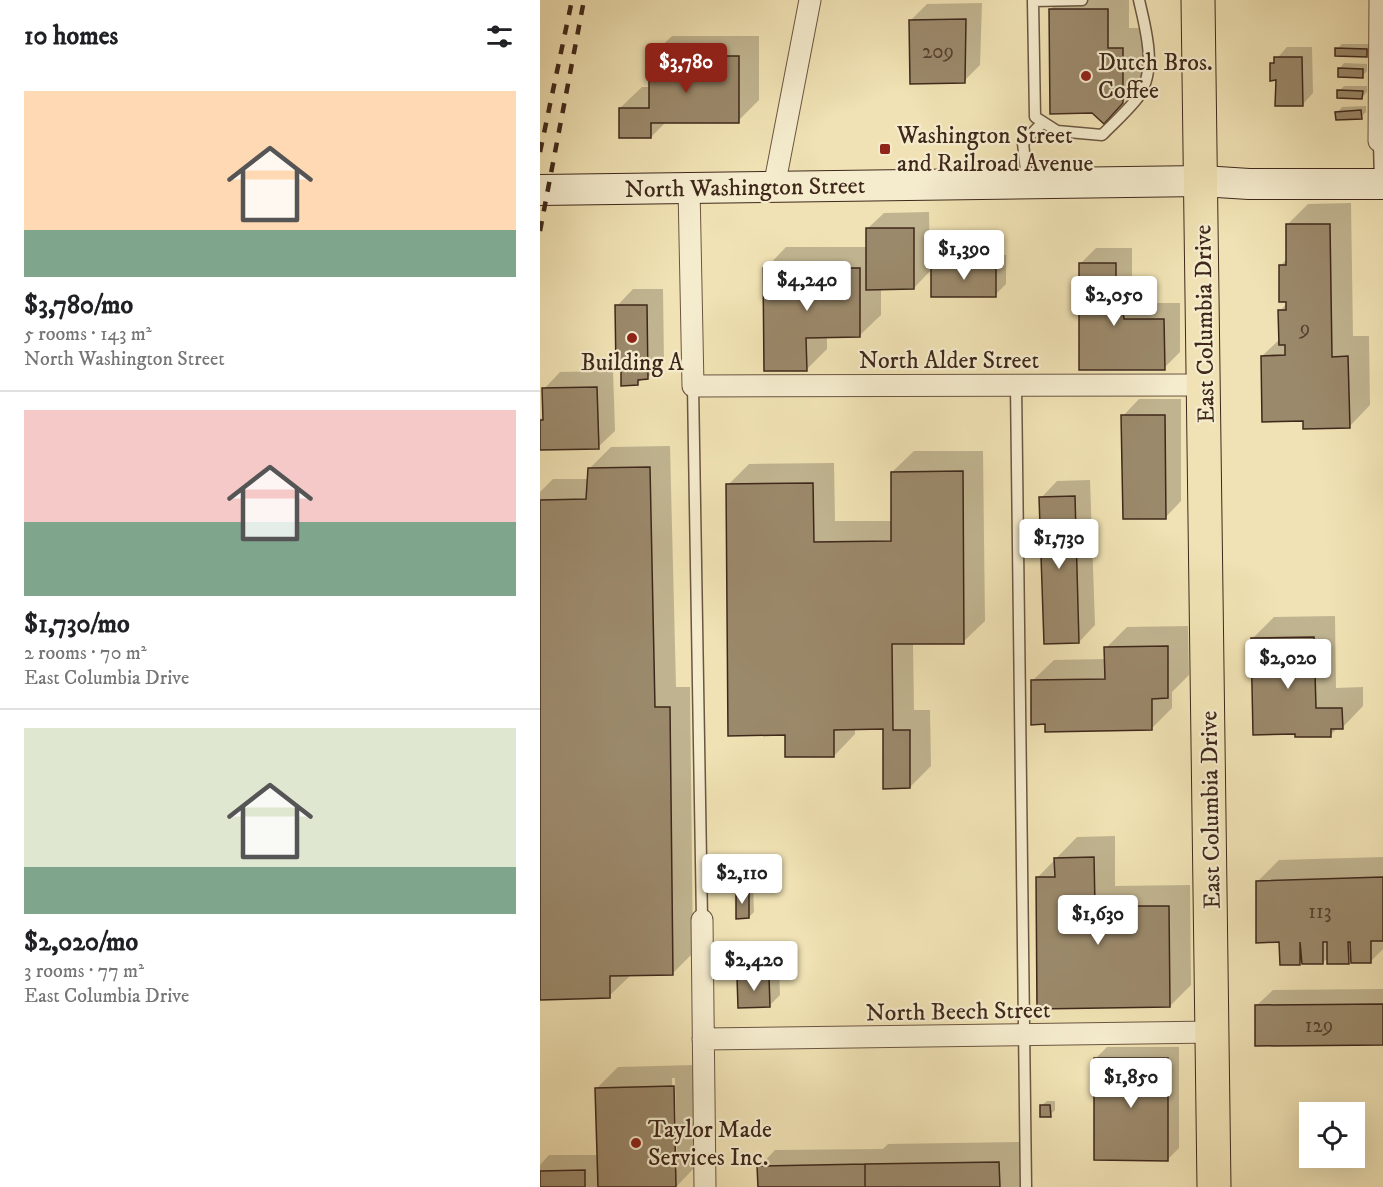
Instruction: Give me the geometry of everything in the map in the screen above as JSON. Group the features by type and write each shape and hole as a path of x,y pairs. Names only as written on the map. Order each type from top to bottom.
{"main road":[{"name":"East Columbia Drive","path":"1198,0 1214,1187"},
{"name":"North Washington Street","path":"540,190 1202,181 1249,184 1382,184"}],"street":[{"path":"774,187 810,0"},
{"path":"1379,141 1380,0"},
{"path":"689,188 693,386"},
{"name":"North Alder Street","path":"693,386 1204,385"},
{"path":"702,920 705,1187"},
{"name":"North Beech Street","path":"703,1039 1213,1032"}],"lane":[{"path":"1082,0 1033,1 1035,117 1057,131 1102,135 1137,99 1148,72 1149,46 1139,0"},
{"path":"1028,183 1023,142 1043,122"},
{"path":"1379,141 1382,184"},
{"path":"1016,385 1026,1187"},
{"path":"693,386 702,920"}],"building":[{"name":"Dutch Bros. Coffee","path":"1049,9 1108,9 1108,48 1123,48 1123,103 1104,124 1092,113 1050,114"},
{"path":"966,19 965,83 910,84 909,20"},
{"path":"1335,48 1367,49 1367,57 1335,56"},
{"path":"649,56 739,56 739,123 651,123 651,138 619,138 619,108 649,108"},
{"path":"1274,57 1302,57 1303,106 1275,106 1276,80 1270,81 1270,63 1274,63"},
{"path":"1338,68 1363,69 1363,78 1338,77"},
{"path":"1337,90 1363,91 1362,99 1337,98"},
{"path":"1361,110 1362,119 1336,120 1335,112"},
{"path":"1286,224 1330,224 1332,357 1348,356 1350,428 1303,429 1303,421 1262,422 1261,356 1285,355 1285,345 1279,345 1278,310 1286,310 1286,302 1279,302 1279,265 1286,265"},
{"path":"866,228 914,228 914,289 866,290"},
{"path":"1079,263 1116,263 1116,296 1119,296 1119,305 1122,305 1124,319 1164,319 1165,370 1079,370"},
{"path":"996,265 996,297 931,297 931,266"},
{"path":"763,268 860,268 860,337 806,338 807,371 764,371"},
{"name":"Building A","path":"615,305 647,305 648,379 638,380 638,385 621,386 621,371 616,371"},
{"path":"597,387 599,449 540,450 540,420 543,420 542,388"},
{"path":"1121,415 1165,415 1166,519 1123,519"},
{"path":"650,467 655,707 670,707 673,975 610,976 610,998 540,1000 540,500 586,499 588,468"},
{"path":"963,471 964,644 892,644 893,730 910,730 910,788 883,789 883,729 834,730 834,757 785,757 785,735 728,736 726,484 813,483 814,542 891,541 891,472"},
{"path":"1075,496 1079,643 1044,644 1039,497"},
{"path":"1314,637 1316,708 1342,708 1343,729 1331,729 1331,737 1295,737 1295,734 1253,735 1251,638"},
{"path":"1168,646 1168,698 1152,699 1152,730 1045,732 1045,724 1031,725 1031,680 1105,679 1104,647"},
{"path":"1094,857 1095,906 1169,906 1170,1007 1037,1009 1036,877 1055,877 1054,858"},
{"path":"1383,877 1383,941 1371,941 1371,963 1351,963 1350,942 1348,942 1349,964 1327,964 1327,942 1323,942 1323,964 1302,964 1300,942 1300,965 1280,965 1279,942 1256,943 1256,881"},
{"path":"736,892 749,892 749,918 736,919"},
{"path":"769,976 770,1007 738,1008 737,977"},
{"path":"1383,1004 1383,1045 1255,1046 1255,1005"},
{"path":"1094,1058 1168,1058 1168,1161 1094,1160"},
{"path":"674,1086 676,1187 598,1187 595,1088"},
{"path":"1040,1105 1050,1105 1051,1117 1040,1117"},
{"path":"999,1162 1000,1187 865,1187 865,1164"},
{"path":"865,1164 865,1187 758,1187 757,1166"},
{"path":"585,1170 585,1187 540,1187 540,1171"}],"railway":[{"path":"540,152 572,0"},
{"path":"540,231 584,0"}],"place":[{"name":"Dutch Bros. Coffee","path":"1086,76"},
{"name":"Washington Street and Railroad Avenue","path":"885,149"},
{"name":"Building A","path":"632,338"},
{"name":"Taylor Made Services Inc.","path":"636,1143"}]}
